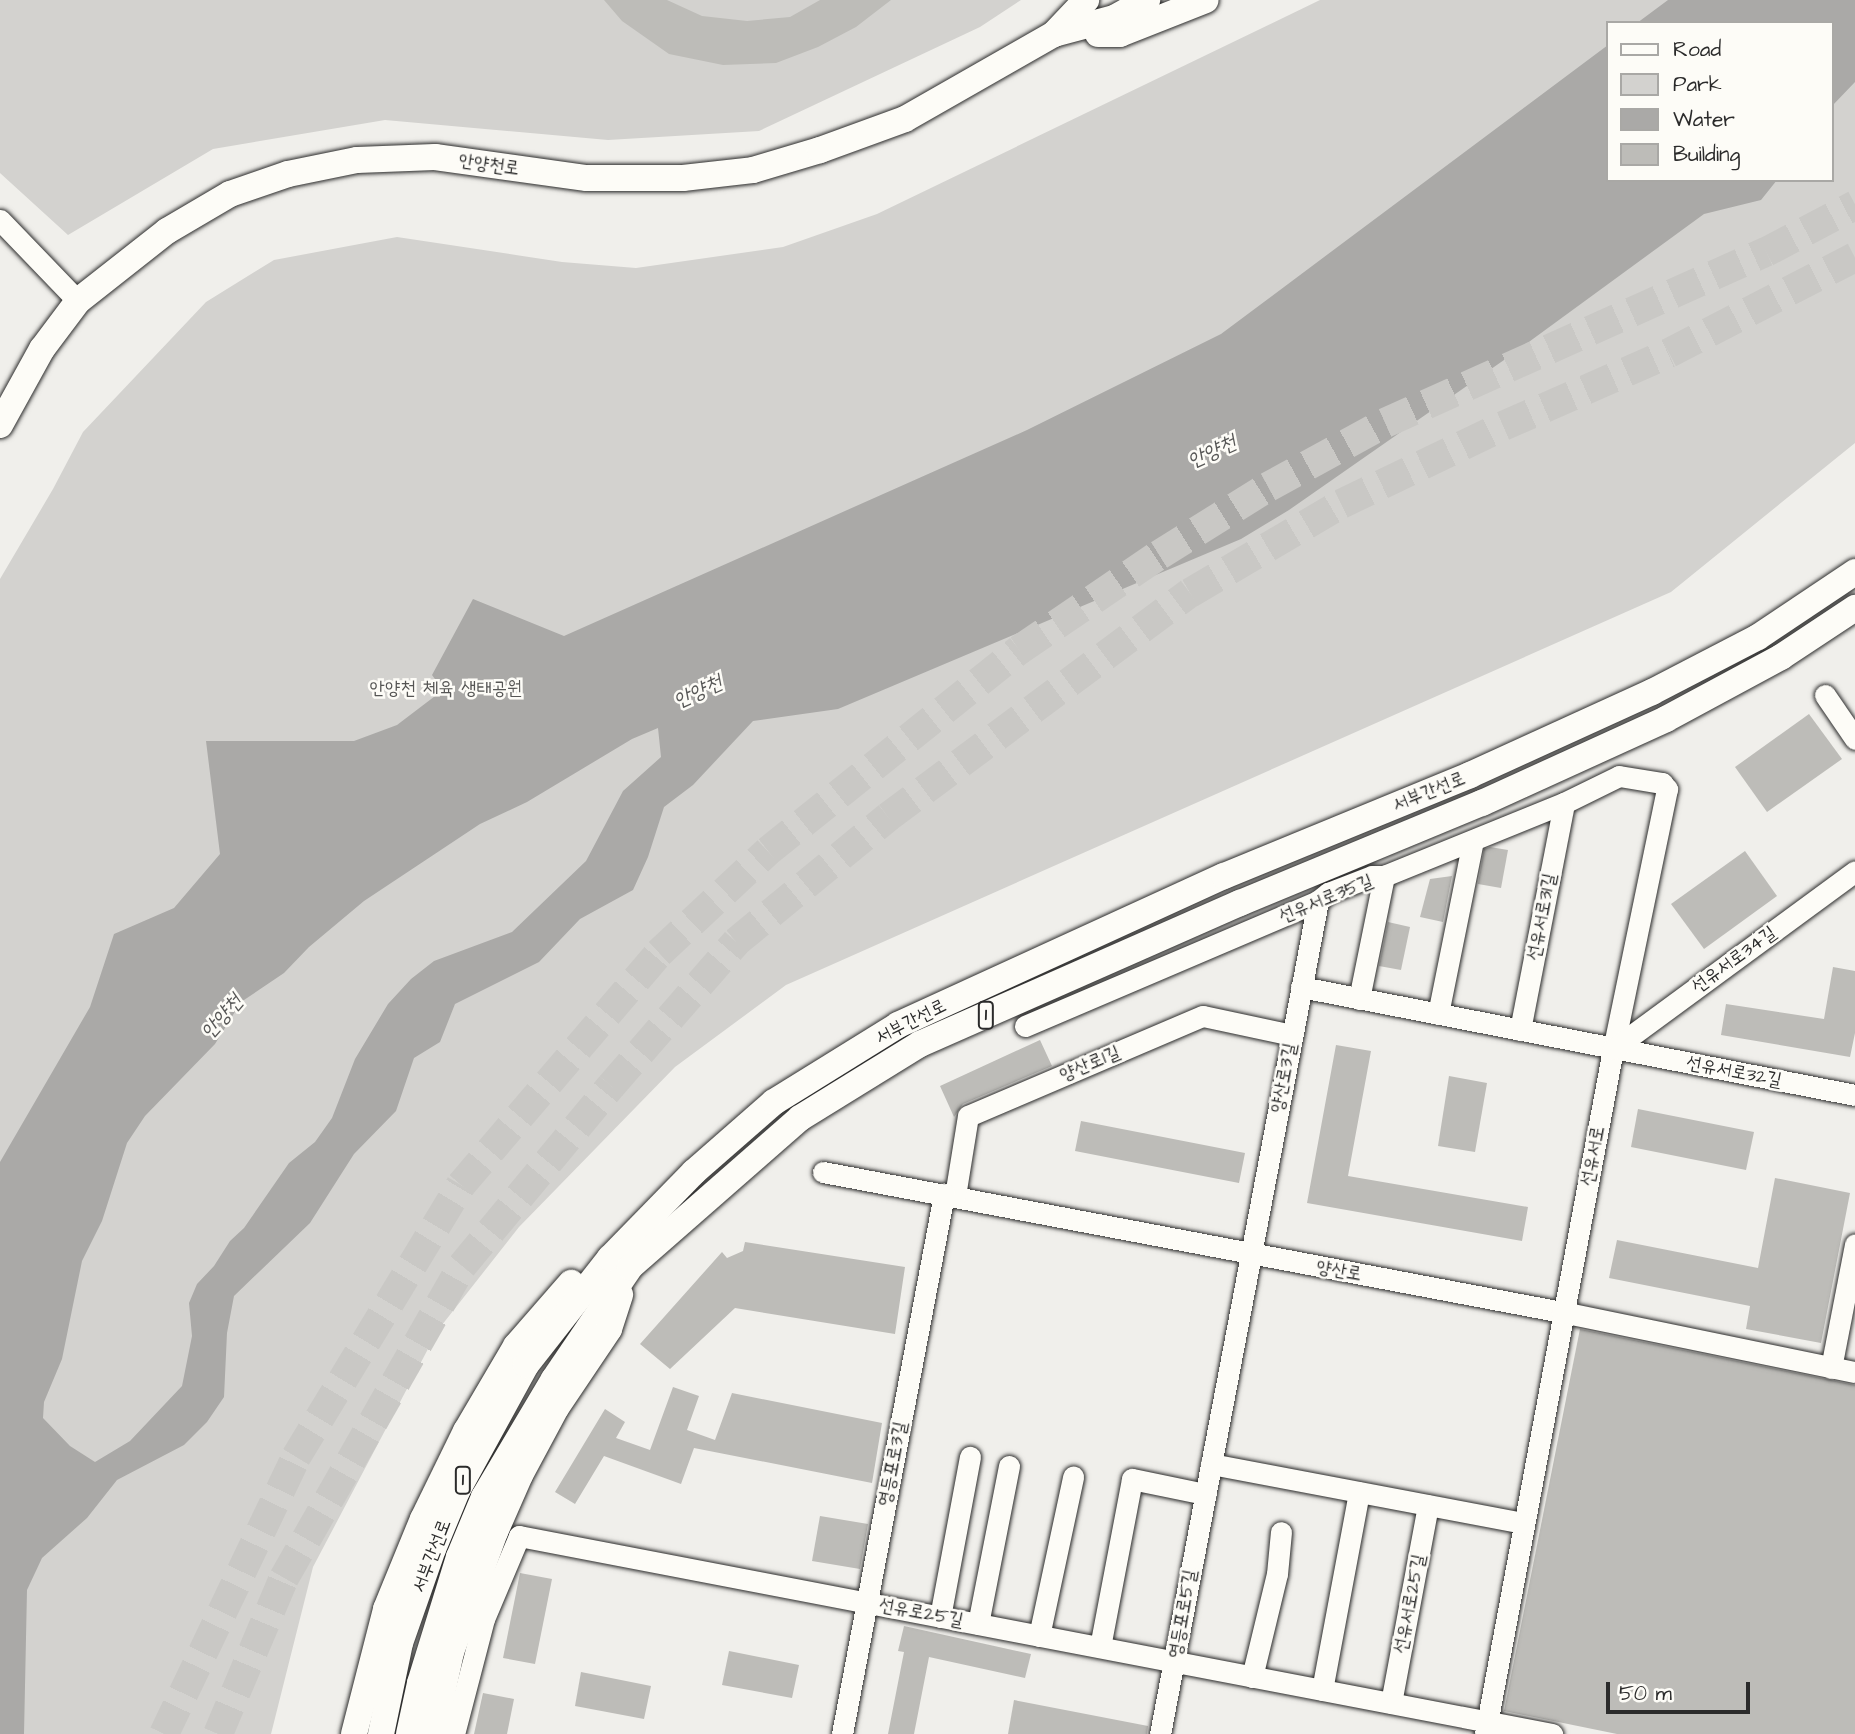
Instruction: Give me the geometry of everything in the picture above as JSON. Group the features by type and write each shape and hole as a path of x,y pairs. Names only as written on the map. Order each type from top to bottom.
{"main road":[{"name":"안양천로","path":"1054,34 1086,0"},
{"name":"안양천로","path":"0,425 42,349 78,301 167,231 230,194 288,174 358,160 435,157 587,178 683,178 753,170 820,150 905,118 1054,34 1114,18 1147,0"},
{"path":"1054,34 1120,34 1206,0"},
{"name":"서부간선로","path":"381,1734 400,1643 457,1491 526,1365 620,1262 694,1172 774,1102 898,1026 1224,876 1470,775 1652,692 1758,637 1855,572"},
{"name":"서부간선로","path":"409,1734 431,1647 459,1557 484,1497 620,1262 800,1118 920,1044 1240,903 1482,803 1666,719 1781,657 1855,608"},
{"path":"354,1727 386,1609 423,1519 477,1410 516,1346 546,1309 593,1264 620,1262 609,1329 556,1409 520,1475 495,1532 451,1652 433,1734"}],"street":[{"path":"0,220 78,301"},
{"path":"1825,695 1855,739"},
{"name":"선유서로35길","path":"1025,1026 1318,901 1328,893 1372,876 1384,876 1564,803 1619,776 1662,783 1667,789"},
{"name":"선유서로","path":"1486,1728 1562,1312 1667,789"},
{"name":"선유서로31길","path":"1520,1030 1564,803"},
{"path":"1438,1014 1473,840"},
{"name":"선유서로34길","path":"1613,1049 1855,871"},
{"path":"1359,999 1384,876"},
{"name":"양산로3길","path":"1249,1255 1318,901"},
{"path":"1301,988 1613,1049"},
{"name":"양산로1길","path":"950,1195 968,1116 1203,1016 1292,1035"},
{"name":"선유서로32길","path":"1613,1049 1855,1095"},
{"name":"양산로","path":"824,1172 1249,1255 1562,1312 1855,1372"},
{"name":"영등포로3길","path":"842,1734 950,1195"},
{"path":"1831,1368 1855,1244"},
{"name":"영등포로5길","path":"1160,1734 1249,1255"},
{"path":"940,1617 970,1457"},
{"path":"1211,1464 1523,1523"},
{"path":"978,1624 1009,1466"},
{"path":"1039,1636 1073,1477"},
{"path":"1100,1647 1132,1479 1205,1494"},
{"path":"1322,1690 1359,1492"},
{"name":"선유서로25길","path":"1391,1703 1428,1505"},
{"path":"1252,1676 1277,1574 1281,1532"},
{"name":"선유로25길","path":"454,1734 484,1619 519,1536 1391,1703 1486,1728 1552,1734"}],"green space":[{"path":"0,0 1021,0 980,27 759,131 608,140 385,120 213,149 68,235 0,173"},
{"name":"안양천 체육 생태공원","path":"1320,0 1855,0 1855,443 1671,592 786,985 675,1067 519,1227 438,1330 313,1567 271,1734 0,1734 0,579 83,432 206,302 274,260 397,237 562,262 636,268 783,247 877,214"}],"water":[{"path":"1668,0 1855,0 1855,82 1834,104 1834,21 1640,21"},
{"name":"안양천","path":"1606,46 1606,182 1775,182 1761,200 1704,214 1504,360 1289,510 1241,539 838,709 753,721 693,785 664,807 648,857 633,890 580,919 539,962 455,1004 440,1042 414,1058 396,1111 354,1154 310,1223 234,1296 227,1333 224,1397 207,1422 184,1445 117,1480 87,1518 42,1558 27,1590 24,1734 0,1734 0,1162 90,1007 114,934 174,908 220,854 206,741 354,741 397,725 443,690 432,675 473,599 564,636 1027,430 1221,334","holes":["658,728 661,757 623,791 586,861 512,932 434,961 411,979 388,1004 355,1059 332,1118 315,1142 289,1163 244,1228 230,1241 214,1266 197,1284 189,1303 192,1336 182,1386 130,1441 95,1462 70,1446 43,1418 44,1402 62,1359 82,1261 102,1221 127,1143 145,1116 215,1044 241,1002 284,973 309,947 364,901 480,824 527,802 632,739"]}],"building":[{"path":"604,0 667,0 702,16 747,21 790,17 820,0 891,0 856,27 818,47 776,63 723,65 669,54 622,21"},
{"path":"1809,714 1842,759 1767,812 1735,767"},
{"path":"1490,847 1508,850 1501,888 1478,884 1484,849"},
{"path":"1745,851 1777,896 1704,949 1671,904"},
{"path":"1452,876 1443,922 1420,917 1430,879"},
{"path":"1388,922 1410,927 1401,970 1379,966"},
{"path":"1833,967 1855,971 1855,1033 1850,1057 1721,1035 1726,1004 1824,1019"},
{"path":"1040,1040 1052,1066 963,1104 954,1117 940,1086"},
{"path":"1336,1045 1371,1051 1348,1176 1528,1207 1522,1241 1307,1203"},
{"path":"1449,1076 1487,1083 1475,1152 1438,1146"},
{"path":"1638,1109 1754,1132 1746,1170 1631,1147"},
{"path":"1081,1121 1245,1153 1239,1183 1075,1151"},
{"path":"1775,1178 1850,1193 1821,1343 1746,1329 1750,1306 1609,1278 1617,1240 1758,1268"},
{"path":"745,1242 905,1267 895,1334 735,1308 670,1369 640,1344 722,1252 727,1258 743,1251"},
{"path":"1580,1329 1855,1385 1855,1734 1617,1734 1504,1711"},
{"path":"673,1387 699,1396 687,1430 715,1440 732,1393 882,1423 872,1483 694,1448 681,1484 604,1456 575,1504 555,1492 605,1409 625,1422 616,1438 650,1450"},
{"path":"820,1516 868,1524 860,1569 812,1561"},
{"path":"520,1573 552,1579 535,1664 503,1658"},
{"path":"904,1626 1031,1654 1025,1678 929,1657 914,1734 888,1734 904,1652 898,1651"},
{"path":"729,1651 799,1665 792,1698 722,1685"},
{"path":"581,1672 651,1686 644,1719 575,1706"},
{"path":"483,1693 514,1699 507,1734 474,1734"},
{"path":"1014,1700 1148,1726 1147,1734 1008,1734"}],"tunnel":[{"path":"164,1734 296,1457 461,1185 659,953 768,851 1019,650 1159,555 1268,487 1385,423 1766,252 1855,205"},
{"path":"218,1734 284,1578 462,1266 611,1086 736,942 888,817 1190,593 1341,504 1503,426 1669,353 1855,257"}]}
